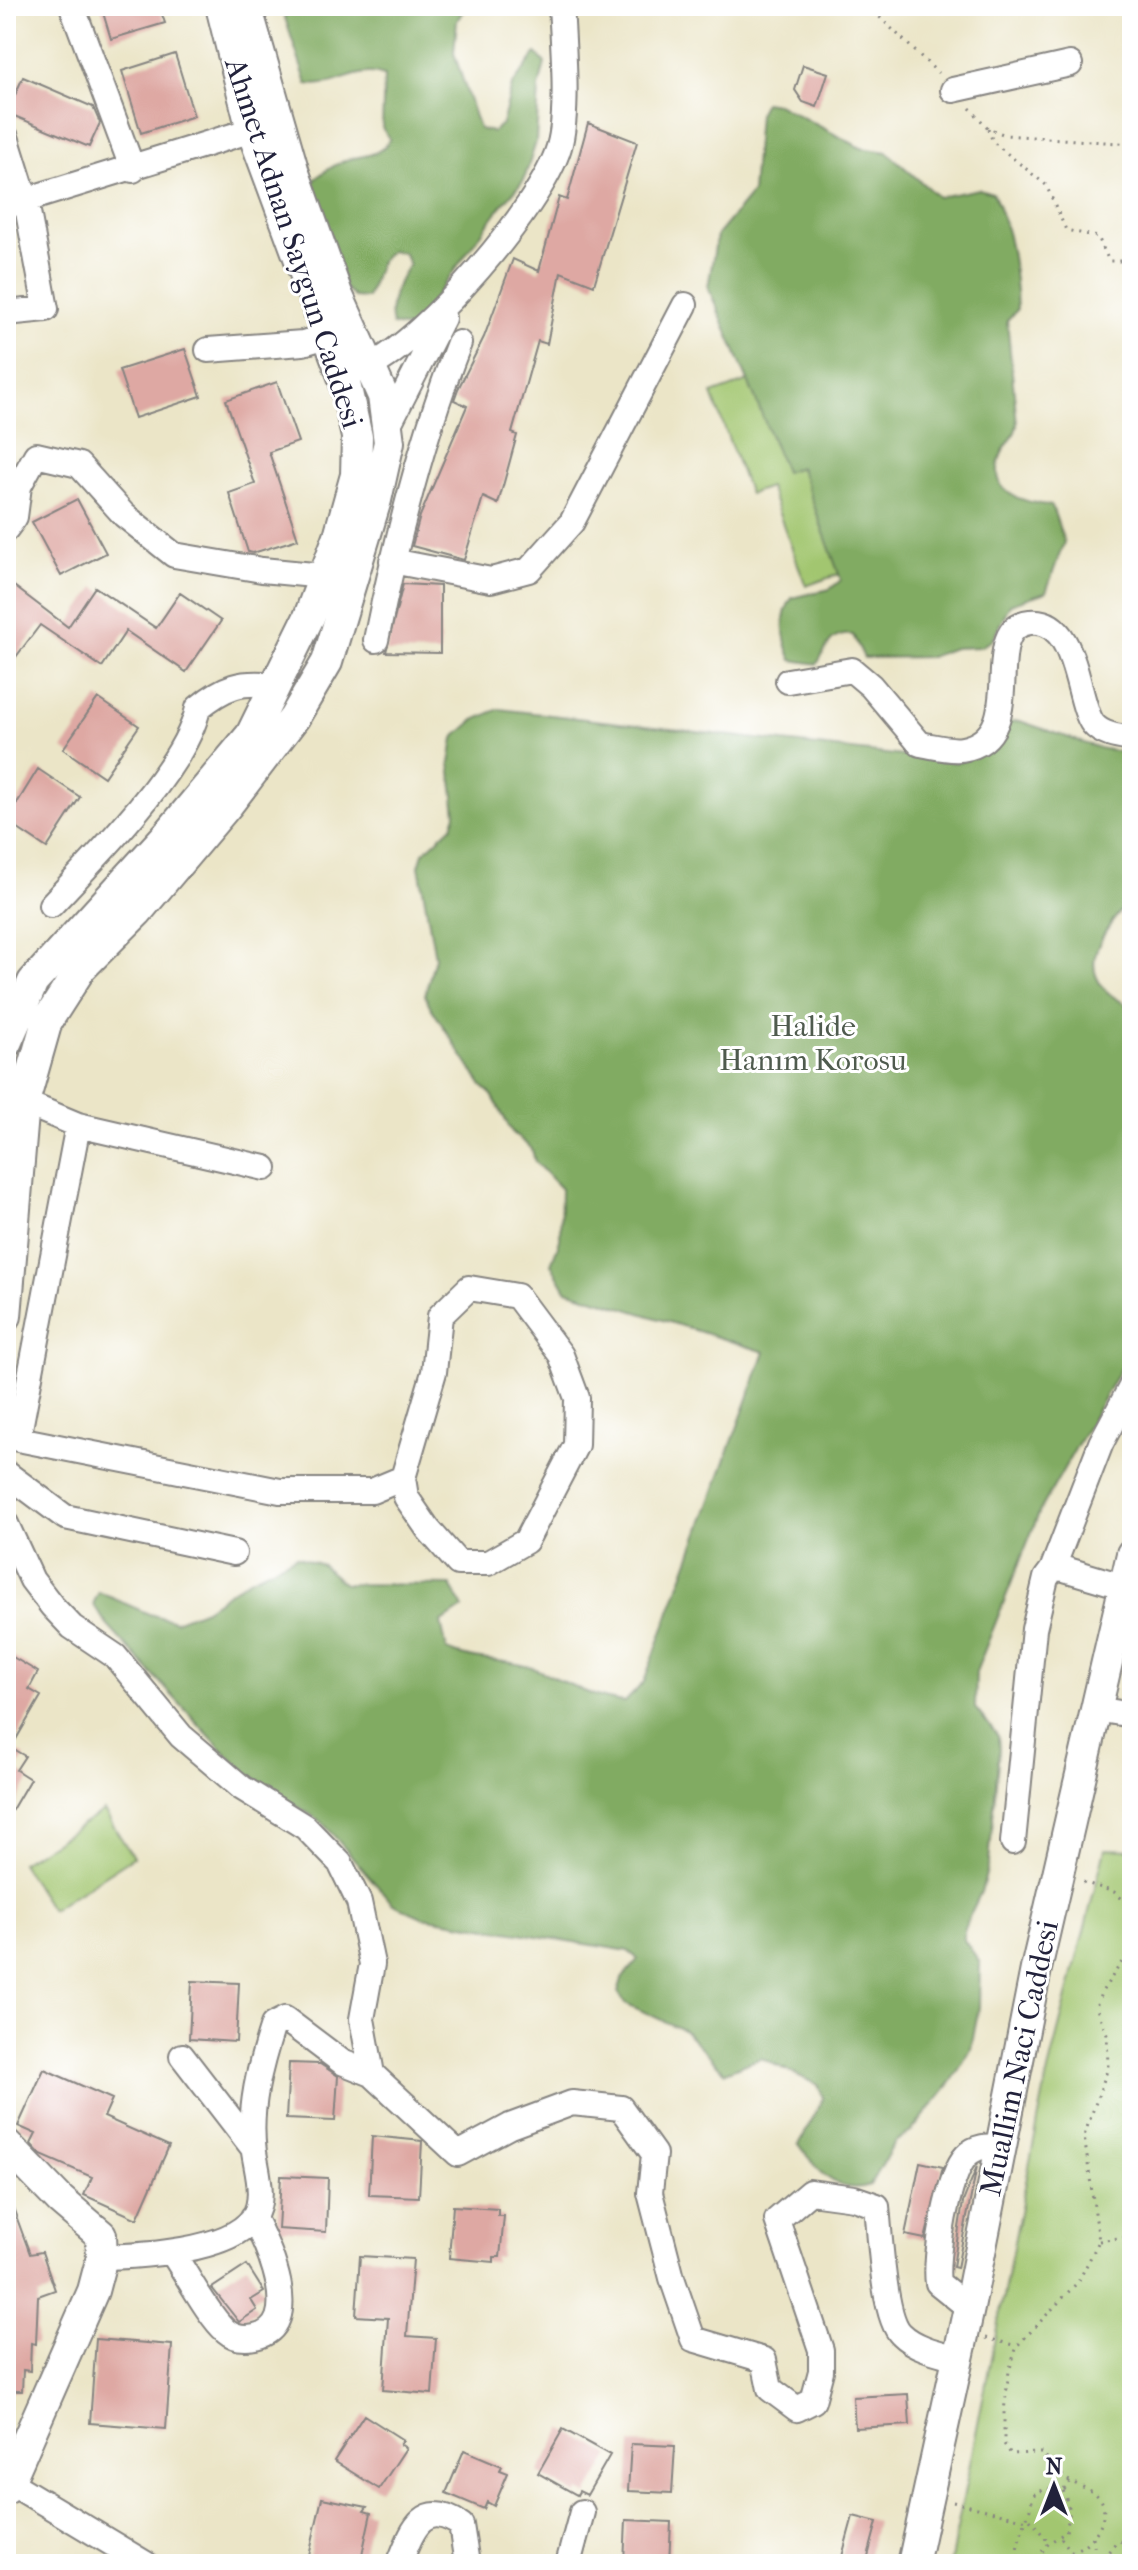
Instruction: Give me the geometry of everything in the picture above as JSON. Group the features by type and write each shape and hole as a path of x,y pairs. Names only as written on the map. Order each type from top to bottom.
{"main road":[{"name":"Ahmet Adnan Saygun Caddesi","path":"6,1043 33,982 170,832 251,735 324,576 356,475 357,372 337,294 265,126 221,6"},
{"name":"Ahmet Adnan Saygun Caddesi","path":"6,1316 15,1098 47,1021 81,968 137,912 229,803 294,718 327,662 376,500 389,424 383,396 357,372 327,336 265,126 246,6"},
{"path":"356,424 370,431 389,424"},
{"name":"Muallim Naci Caddesi","path":"913,2564 1059,1874 1096,1709 1128,1588 1132,1554"},
{"path":"6,2144 60,2200 101,2235 102,2257 93,2291 8,2486"}],"street":[{"path":"72,6 133,170"},
{"path":"357,372 404,345 455,294 538,190 560,144 561,6"},
{"path":"953,90 1070,64"},
{"path":"16,204 133,170 265,126"},
{"path":"6,137 16,204 46,309 6,313"},
{"path":"389,424 455,294"},
{"path":"392,561 491,580 529,570 572,522 685,305"},
{"path":"208,350 303,343 327,336"},
{"path":"376,640 392,561 440,390 459,343"},
{"path":"411,378 440,390"},
{"path":"6,529 15,517 19,486 36,455 79,465 124,515 174,555 262,570 324,576"},
{"path":"788,681 852,670 871,686 920,744 963,749 984,739 998,724 1006,641 1018,627 1031,622 1047,625 1064,641 1081,680 1087,713 1095,726 1107,734 1132,739"},
{"path":"51,905 125,827 193,731 198,708 222,688 255,682 275,685"},
{"path":"15,1098 78,1125 265,1168"},
{"path":"78,1125 18,1439 280,1491 372,1491 403,1478"},
{"path":"469,1288 517,1296 561,1355 577,1398 576,1445 526,1541 488,1563 458,1563 428,1529 406,1497 403,1478 434,1372 440,1316 469,1288"},
{"path":"1013,1842 1034,1629 1046,1578 1052,1570 1101,1443 1132,1385"},
{"path":"6,1473 65,1517 234,1553"},
{"path":"6,1524 32,1580 72,1627 115,1656 181,1736 242,1788 305,1827 340,1863 359,1902 372,1964 362,2019 372,2074"},
{"path":"1052,1570 1061,1568 1128,1588"},
{"path":"1096,1709 1132,1715"},
{"path":"102,2257 173,2254 234,2232 253,2217 260,2188 253,2148 255,2088 273,2025 285,2019 342,2062 372,2074 458,2154 510,2126 572,2103 621,2108 654,2154 650,2193 672,2278 693,2339 764,2360 770,2389 797,2409 813,2401 821,2371 821,2350 777,2220 810,2192 854,2198 877,2206 891,2315 899,2333 928,2350 964,2333 938,2283 935,2269 957,2171 965,2156 976,2148 1001,2146"},
{"path":"182,2056 253,2148"},
{"path":"173,2254 226,2331 243,2339 263,2335 275,2323 280,2300 271,2250 253,2217"},
{"path":"8,2486 146,2564"},
{"path":"568,2564 582,2512"},
{"path":"399,2564 415,2527 430,2515 447,2515 461,2525 467,2564"}],"path":[{"path":"988,128 993,142 1046,185 1066,230 1098,237 1109,261 1132,261"},
{"path":"1059,1874 1114,1892 1132,1907"},
{"path":"1131,1950 1101,1993 1096,2007 1107,2034 1108,2068 1084,2136 1099,2241 1078,2282 1017,2346 1004,2411 1004,2444 1011,2454 1041,2453 1070,2481 1084,2484 1100,2500 1104,2511 1093,2537 1096,2560 1102,2560 1117,2541 1132,2543"},
{"path":"1099,2241 1132,2236"},
{"path":"964,2333 1017,2346"},
{"path":"1017,2564 1017,2542 1037,2491 1063,2490 1070,2481"},
{"path":"1032,2564 1049,2543 1061,2538 1071,2518 1063,2490"},
{"path":"928,2496 1028,2520 1049,2543"},
{"path":"1061,2538 1071,2551 1093,2537"}],"green space":[{"path":"281,6 466,6 457,21 454,53 479,129 492,132 502,124 512,86 536,53 545,63 539,88 536,142 524,180 498,210 412,329 392,325 391,317 394,293 409,264 404,253 391,251 381,260 367,298 354,297 345,288 311,183 340,163 380,150 390,139 382,128 384,76 365,73 318,85 307,84"},
{"path":"764,102 777,104 861,148 887,152 938,197 979,189 993,193 999,208 1011,250 1017,310 1007,320 1017,424 1000,458 1000,482 1012,495 1052,506 1064,542 1046,592 1010,604 992,640 980,647 954,648 930,657 864,658 853,635 845,635 830,642 817,664 792,660 784,621 792,598 830,589 841,580 800,467 785,472 708,287 717,235 752,193 758,114"},
{"path":"765,375 802,474 859,567 806,586 769,487 749,494 712,394"},
{"name":"Halide Hanım Korosu","path":"499,709 955,762 969,759 1007,722 1020,721 1099,748 1132,754 1132,897 1101,941 1095,955 1095,969 1100,983 1112,996 1132,1007 1132,1348 1040,1511 976,1672 975,1708 998,1736 999,1749 989,1863 981,1892 964,1928 964,1940 980,1962 979,2007 971,2049 952,2081 911,2132 895,2142 870,2185 858,2188 838,2184 829,2178 799,2145 823,2098 818,2085 761,2058 725,2072 685,2031 625,2003 618,1992 622,1979 638,1959 628,1951 422,1917 393,1904 322,1822 262,1784 228,1756 107,1625 93,1604 99,1592 149,1614 175,1621 205,1609 249,1579 296,1556 322,1565 344,1584 451,1585 463,1608 441,1623 447,1650 458,1654 526,1666 610,1700 625,1702 644,1682 765,1352 566,1290 551,1264 560,1240 561,1189 535,1162 532,1149 512,1132 492,1095 482,1086 425,995 435,957 419,866 423,853 452,826 456,814 450,763 454,738 474,720"},
{"path":"104,1811 133,1857 51,1910 21,1863"},
{"path":"1105,1849 1132,1850 1132,2564 950,2564 1048,2071"}],"building":[{"path":"101,6 159,6 165,23 111,39"},
{"path":"175,54 194,116 141,133 122,71"},
{"path":"803,65 828,73 817,107 803,102 795,90"},
{"path":"23,77 93,107 100,123 89,147 7,113"},
{"path":"588,123 637,142 594,285 561,272 547,344 538,341 512,433 517,435 498,504 483,497 464,560 412,546 420,516 467,406 454,400 458,389 484,337 513,259 539,271 559,197 567,200"},
{"path":"185,349 201,396 135,418 119,370"},
{"path":"277,382 298,442 269,452 298,539 253,553 248,552 229,493 255,484 226,400"},
{"path":"77,499 106,553 61,576 32,522"},
{"path":"6,580 68,627 95,587 156,628 180,593 221,621 186,672 126,631 102,667 40,625 6,670"},
{"path":"403,584 440,586 440,653 386,652"},
{"path":"98,698 139,726 104,777 63,749"},
{"path":"38,769 80,797 47,848 6,821"},
{"path":"6,1653 38,1672 29,1689 41,1696 11,1748 25,1756 16,1770 30,1779 6,1820"},
{"path":"192,1981 239,1983 236,2042 189,2039"},
{"path":"289,2063 320,2064 338,2076 335,2121 286,2119"},
{"path":"44,2069 112,2099 104,2117 169,2146 137,2219 84,2195 92,2177 41,2155 31,2144 36,2134 18,2126"},
{"path":"372,2136 422,2141 419,2197 369,2195"},
{"path":"920,2162 943,2167 925,2239 905,2235"},
{"path":"977,2166 957,2268 953,2267 963,2202"},
{"path":"281,2176 328,2178 326,2232 278,2229"},
{"path":"8,2194 30,2254 42,2252 55,2290 38,2296 36,2344 31,2343 30,2371 23,2370 22,2391 6,2391"},
{"path":"453,2206 498,2209 498,2216 504,2216 500,2257 494,2257 494,2262 449,2258"},
{"path":"360,2256 413,2259 407,2336 436,2338 432,2394 383,2390 388,2318 356,2316"},
{"path":"247,2265 264,2292 251,2300 257,2310 239,2322 212,2288"},
{"path":"96,2339 172,2345 166,2429 90,2423"},
{"path":"908,2394 910,2425 855,2428 853,2397"},
{"path":"364,2415 403,2440 400,2444 406,2448 379,2489 334,2461"},
{"path":"563,2429 610,2455 587,2495 579,2491 577,2495 538,2473"},
{"path":"631,2444 675,2446 672,2493 628,2491"},
{"path":"464,2450 502,2466 500,2470 508,2473 494,2506 487,2502 484,2509 446,2493"},
{"path":"322,2498 367,2507 364,2511 371,2513 360,2564 307,2564"},
{"path":"853,2516 877,2522 866,2564 840,2564"},
{"path":"626,2520 671,2522 669,2564 624,2564"}]}
